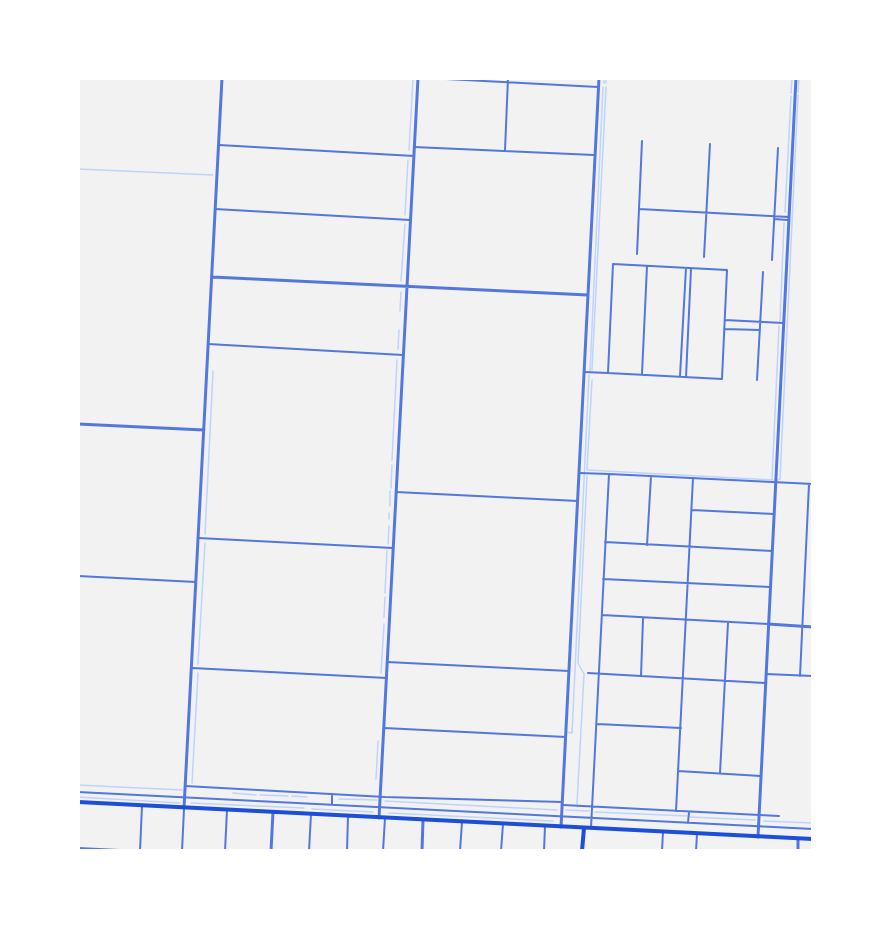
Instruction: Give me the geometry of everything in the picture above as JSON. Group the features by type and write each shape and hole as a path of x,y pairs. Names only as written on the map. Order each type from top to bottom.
{"main road":[{"path":"78,802 813,839"},
{"path":"582,851 584,828"}],"street":[{"path":"182,851 222,78"},
{"path":"379,818 418,78"},
{"path":"427,78 508,80 598,87"},
{"path":"561,827 598,78"},
{"path":"758,837 796,78"},
{"path":"505,151 508,80"},
{"path":"637,254 642,141"},
{"path":"705,257 710,144"},
{"path":"219,145 414,156"},
{"path":"414,147 595,155"},
{"path":"772,260 778,148"},
{"path":"215,209 410,220"},
{"path":"639,209 789,218"},
{"path":"584,372 722,379 727,270 613,264 608,373"},
{"path":"642,375 647,266"},
{"path":"680,377 686,268"},
{"path":"686,377 691,268"},
{"path":"757,380 763,272"},
{"path":"212,277 588,295"},
{"path":"724,320 783,323"},
{"path":"724,329 760,330"},
{"path":"208,344 403,355"},
{"path":"78,424 204,430"},
{"path":"579,473 813,484"},
{"path":"591,828 610,474"},
{"path":"647,544 651,475"},
{"path":"676,811 693,477"},
{"path":"800,676 809,484"},
{"path":"396,492 578,501"},
{"path":"692,510 774,514"},
{"path":"198,538 393,548"},
{"path":"605,542 772,551"},
{"path":"78,576 196,582"},
{"path":"603,579 770,587"},
{"path":"602,615 813,627"},
{"path":"641,676 643,618"},
{"path":"720,773 728,622"},
{"path":"387,662 569,671"},
{"path":"192,668 387,678"},
{"path":"588,673 766,682"},
{"path":"766,674 813,676"},
{"path":"596,724 681,728"},
{"path":"384,728 566,737"},
{"path":"678,771 761,776"},
{"path":"185,786 778,816"},
{"path":"78,792 813,829"},
{"path":"332,794 332,805"},
{"path":"308,804 309,851"},
{"path":"78,848 140,851 142,806"},
{"path":"225,851 227,810"},
{"path":"271,851 273,812"},
{"path":"688,823 689,812"},
{"path":"347,851 348,816"},
{"path":"383,851 385,818"},
{"path":"422,851 423,820"},
{"path":"460,851 462,822"},
{"path":"501,851 503,824"},
{"path":"544,851 545,826"},
{"path":"662,851 663,832"},
{"path":"696,851 697,834"},
{"path":"798,839 798,851"}],"waterway":[{"path":"409,150 413,78"},
{"path":"604,78 604,83"},
{"path":"606,78 606,83"},
{"path":"791,93 792,78"},
{"path":"798,92 799,78"},
{"path":"590,371 603,87"},
{"path":"592,370 606,87"},
{"path":"778,480 780,479 798,95"},
{"path":"785,212 791,96"},
{"path":"405,215 408,160"},
{"path":"78,169 213,175"},
{"path":"780,321 784,223"},
{"path":"401,281 405,224"},
{"path":"400,311 401,292"},
{"path":"772,479 779,326"},
{"path":"398,349 399,330"},
{"path":"392,460 397,360"},
{"path":"205,534 213,371"},
{"path":"567,732 572,733 589,375"},
{"path":"587,469 592,380"},
{"path":"391,488 392,465"},
{"path":"587,470 773,480"},
{"path":"577,804 584,674 578,663 587,476"},
{"path":"390,491 390,506"},
{"path":"389,513 389,519"},
{"path":"388,544 389,526"},
{"path":"198,664 205,543"},
{"path":"385,593 387,551"},
{"path":"384,617 385,597"},
{"path":"381,673 384,624"},
{"path":"192,783 198,673"},
{"path":"376,779 378,741"},
{"path":"78,785 182,790"},
{"path":"233,793 256,795"},
{"path":"260,795 288,796"},
{"path":"292,796 307,797"},
{"path":"78,797 180,803"},
{"path":"339,799 377,800"},
{"path":"385,801 557,810"},
{"path":"191,803 304,808"},
{"path":"312,809 373,812"},
{"path":"566,810 589,811"},
{"path":"595,812 687,816"},
{"path":"389,813 553,821"},
{"path":"690,817 755,820"},
{"path":"764,821 813,823"}]}
